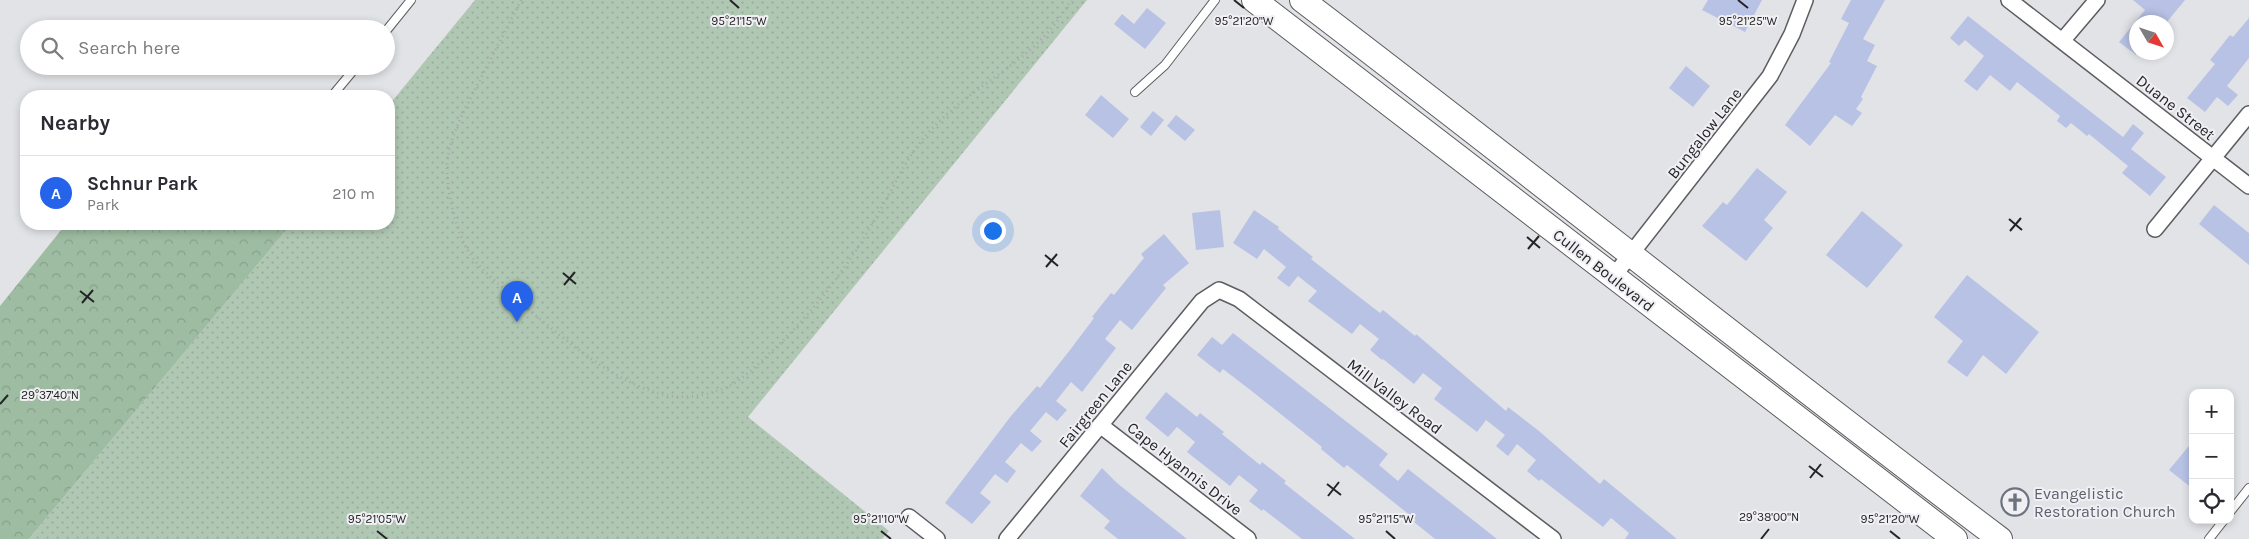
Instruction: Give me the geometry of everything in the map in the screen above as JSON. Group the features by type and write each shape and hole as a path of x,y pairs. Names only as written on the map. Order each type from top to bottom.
{"main road":[{"name":"Cullen Boulevard","path":"1254,0 1613,278 1955,539"},
{"name":"Cullen Boulevard","path":"1302,0 1739,338 1825,407 2000,539"},
{"path":"1373,93 1392,69"},
{"path":"1809,427 1825,407"}],"street":[{"name":"Bungalow Lane","path":"1613,278 1770,76 1792,34 1805,0"},
{"name":"Duane Street","path":"2009,0 2249,186"},
{"path":"2063,40 2096,0"},
{"path":"2155,229 2249,114"},
{"name":"Mill Valley Road","path":"1212,294 1219,290 1239,299 1553,539"},
{"name":"Fairgreen Lane","path":"1007,539 1202,301 1212,294"},
{"name":"Cape Hyannis Drive","path":"1100,425 1248,539"},
{"path":"909,517 937,539"}],"lane":[{"path":"394,20 411,0"},
{"path":"1135,92 1165,65 1215,0"},
{"path":"337,90 350,75"},
{"path":"2234,507 2249,488"},
{"path":"2209,539 2221,524"}],"path":[{"path":"521,0 459,122 452,144 447,167 459,234 470,254 495,280 573,346 612,372 646,388 670,396 714,392 733,384 755,368 792,333 825,296 847,266 909,158 923,138 960,104 1024,57 1045,37 1063,15 1071,0"}],"green space":[{"path":"475,0 1087,0 748,417 889,531 882,539 29,539 286,230 395,230 395,98"},
{"path":"61,230 286,230 29,539 0,539 0,306"}],"building":[{"path":"1708,0 1762,0 1745,32 1702,10"},
{"path":"1851,0 1885,0 1863,39 1875,45 1867,61 1877,66 1861,97 1863,99 1856,109 1862,113 1852,126 1835,115 1810,146 1785,125 1831,63 1829,62 1849,23 1841,19"},
{"path":"2133,0 2185,0 2173,15 2141,15 2145,10"},
{"path":"1147,8 1166,23 1145,49 1114,24 1122,14 1134,24"},
{"path":"1968,16 2123,137 2133,124 2144,133 2131,149 2166,177 2150,196 2122,173 2128,166 2089,134 2087,136 2071,123 2066,128 2057,121 2060,116 2017,82 2010,91 1990,75 1977,91 1964,81 1984,56 1965,40 1959,46 1950,38"},
{"path":"2249,18 2249,58 2227,86 2238,95 2228,106 2217,97 2205,112 2187,98 2215,64 2210,60 2230,35 2233,37"},
{"path":"2129,30 2129,50 2119,42"},
{"path":"1686,66 1710,86 1693,107 1669,88"},
{"path":"1101,95 1129,119 1113,138 1085,115"},
{"path":"1153,111 1164,120 1151,136 1140,127"},
{"path":"1176,115 1195,130 1185,141 1167,126"},
{"path":"1757,168 1787,192 1764,220 1773,228 1746,261 1702,226 1723,202 1727,205"},
{"path":"2214,205 2249,233 2249,265 2199,224"},
{"path":"1220,210 1224,247 1196,250 1192,213"},
{"path":"1254,210 1279,227 1278,229 1313,257 1311,259 1349,289 1380,313 1383,310 1415,336 1416,334 1506,411 1508,407 1600,484 1604,479 1677,539 1625,539 1629,533 1611,518 1603,527 1541,479 1539,481 1527,471 1536,460 1517,444 1508,456 1496,446 1505,435 1486,420 1477,432 1434,399 1442,388 1423,373 1414,384 1382,360 1370,350 1379,339 1360,324 1352,334 1308,301 1317,291 1298,276 1289,287 1277,278 1286,267 1264,249 1257,259 1233,243"},
{"path":"1862,211 1903,245 1867,288 1826,255"},
{"path":"1164,234 1189,263 1163,285 1166,288 1132,330 1120,320 1105,339 1116,348 1082,392 1071,382 1056,401 1067,410 1057,421 1046,412 1030,431 1042,441 1032,452 1021,443 1005,462 1016,471 1007,483 995,474 980,493 991,502 972,524 945,503 1011,416 1037,386 1040,388 1111,293 1114,295 1144,258 1141,254"},
{"path":"1967,275 2039,332 2006,374 1983,355 1967,377 1947,362 1963,341 1934,317"},
{"path":"1233,333 1388,454 1379,465 1398,481 1408,469 1497,539 1435,539 1414,522 1416,520 1347,465 1344,468 1321,449 1322,447 1253,392 1223,369 1220,373 1197,355 1212,337 1222,345"},
{"path":"1166,392 1197,417 1200,413 1260,465 1262,462 1286,481 1284,483 1355,539 1302,539 1263,509 1262,511 1249,501 1258,490 1239,475 1230,486 1187,452 1195,442 1177,427 1168,437 1145,418"},
{"path":"2189,446 2189,486 2169,470"},
{"path":"1102,468 1117,483 1187,539 1118,539 1104,528 1110,521 1080,496"}],"place":[{"name":"Schnur Park","path":"517,322"},
{"name":"Evangelistic Restoration Church","path":"2015,502"}]}
